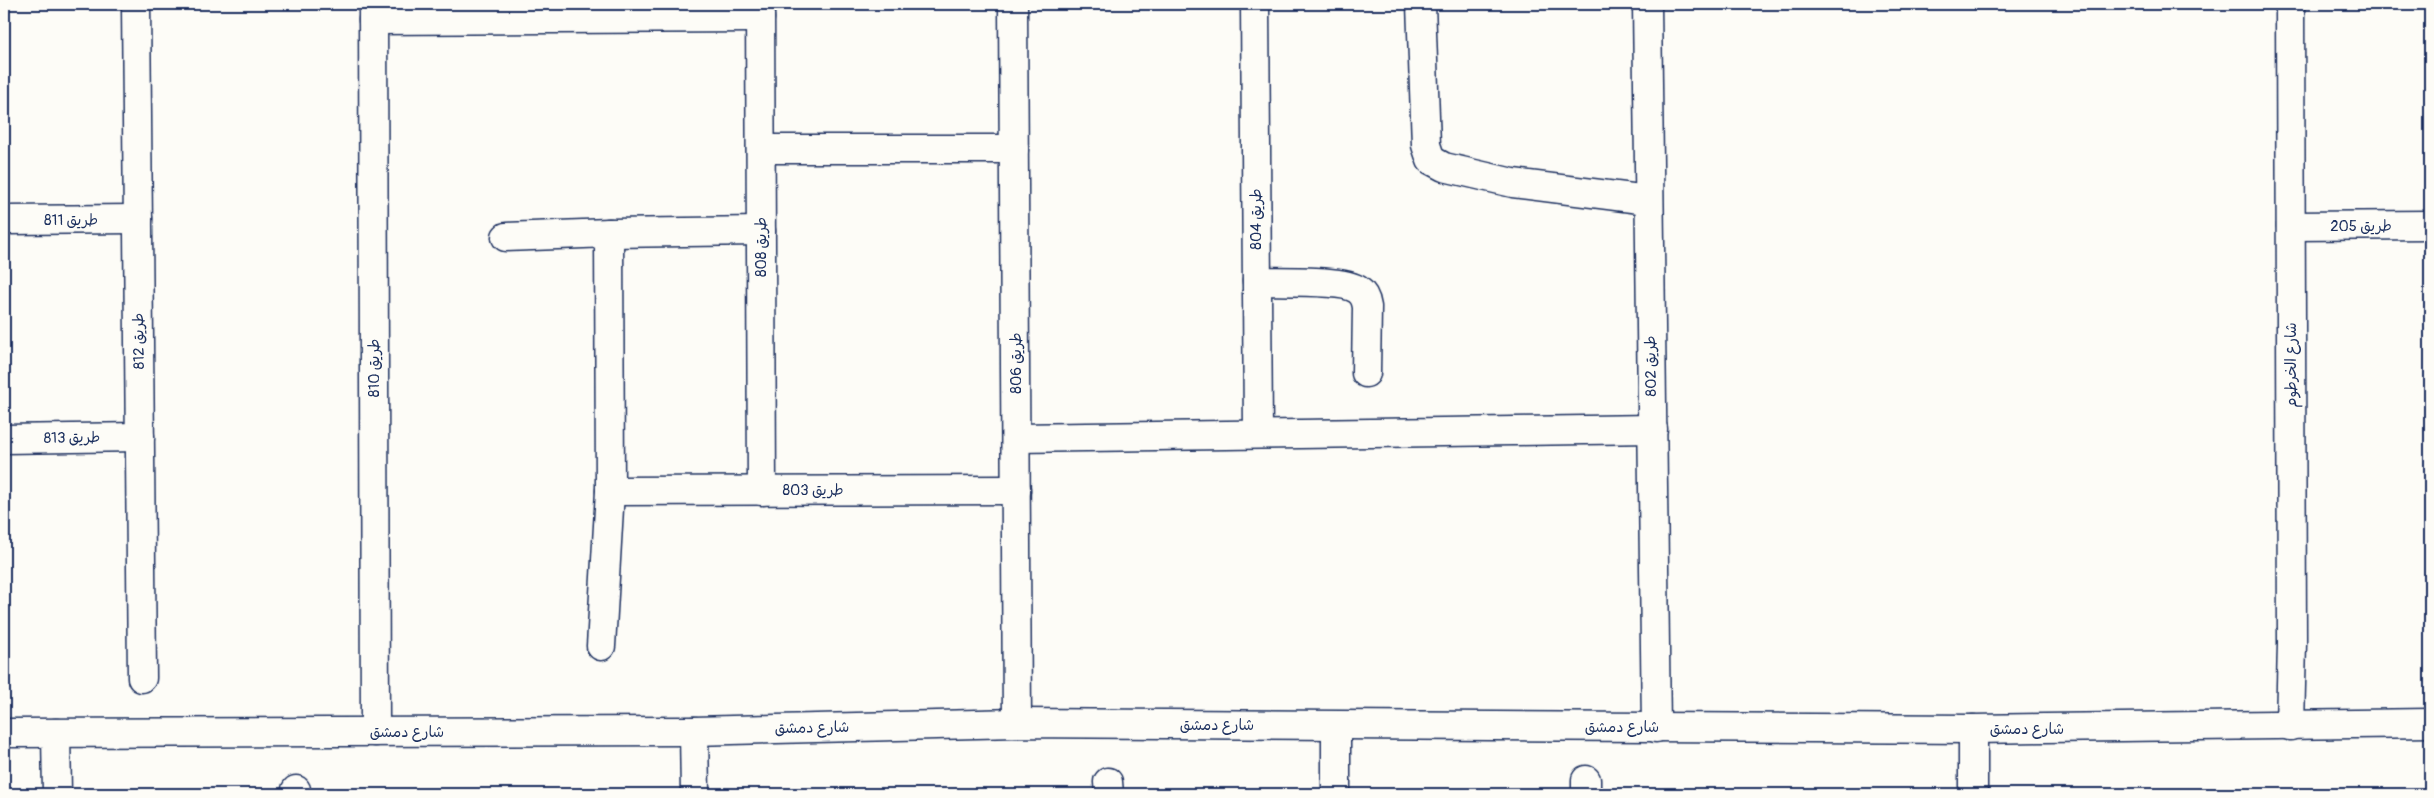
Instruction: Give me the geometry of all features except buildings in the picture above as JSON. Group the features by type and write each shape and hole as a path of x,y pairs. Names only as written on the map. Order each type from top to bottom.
{"street":[{"name":"طريق 812","path":"136,4 142,678"},
{"name":"طريق 806","path":"1013,4 1017,438 1017,723"},
{"name":"طريق 804","path":"1255,4 1258,434"},
{"path":"1421,4 1426,145 1430,160 1444,167 1513,183 1648,200"},
{"name":"طريق 802","path":"1647,4 1656,728"},
{"name":"شارع الخرطوم","path":"2290,4 2292,643 2290,726"},
{"path":"373,12 760,11"},
{"name":"طريق 808","path":"760,11 762,491"},
{"name":"طريق 810","path":"373,12 375,732"},
{"path":"761,149 1014,149"},
{"name":"طريق 811","path":"4,220 138,219"},
{"name":"طريق 205","path":"2291,226 2430,225"},
{"path":"506,237 609,233 761,231"},
{"path":"601,646 610,491 609,233"},
{"path":"1257,281 1343,284 1360,291 1367,307 1366,373"},
{"path":"1017,438 1652,429"},
{"name":"طريق 813","path":"4,439 140,437"},
{"name":"طريق 803","path":"610,491 1016,490"},
{"name":"شارع دمشق","path":"4,733 694,731 1017,723 1973,729 2430,723"},
{"path":"1336,726 1336,794"},
{"path":"1972,794 1973,729"},
{"path":"694,731 695,794"},
{"path":"56,733 57,794"}]}
